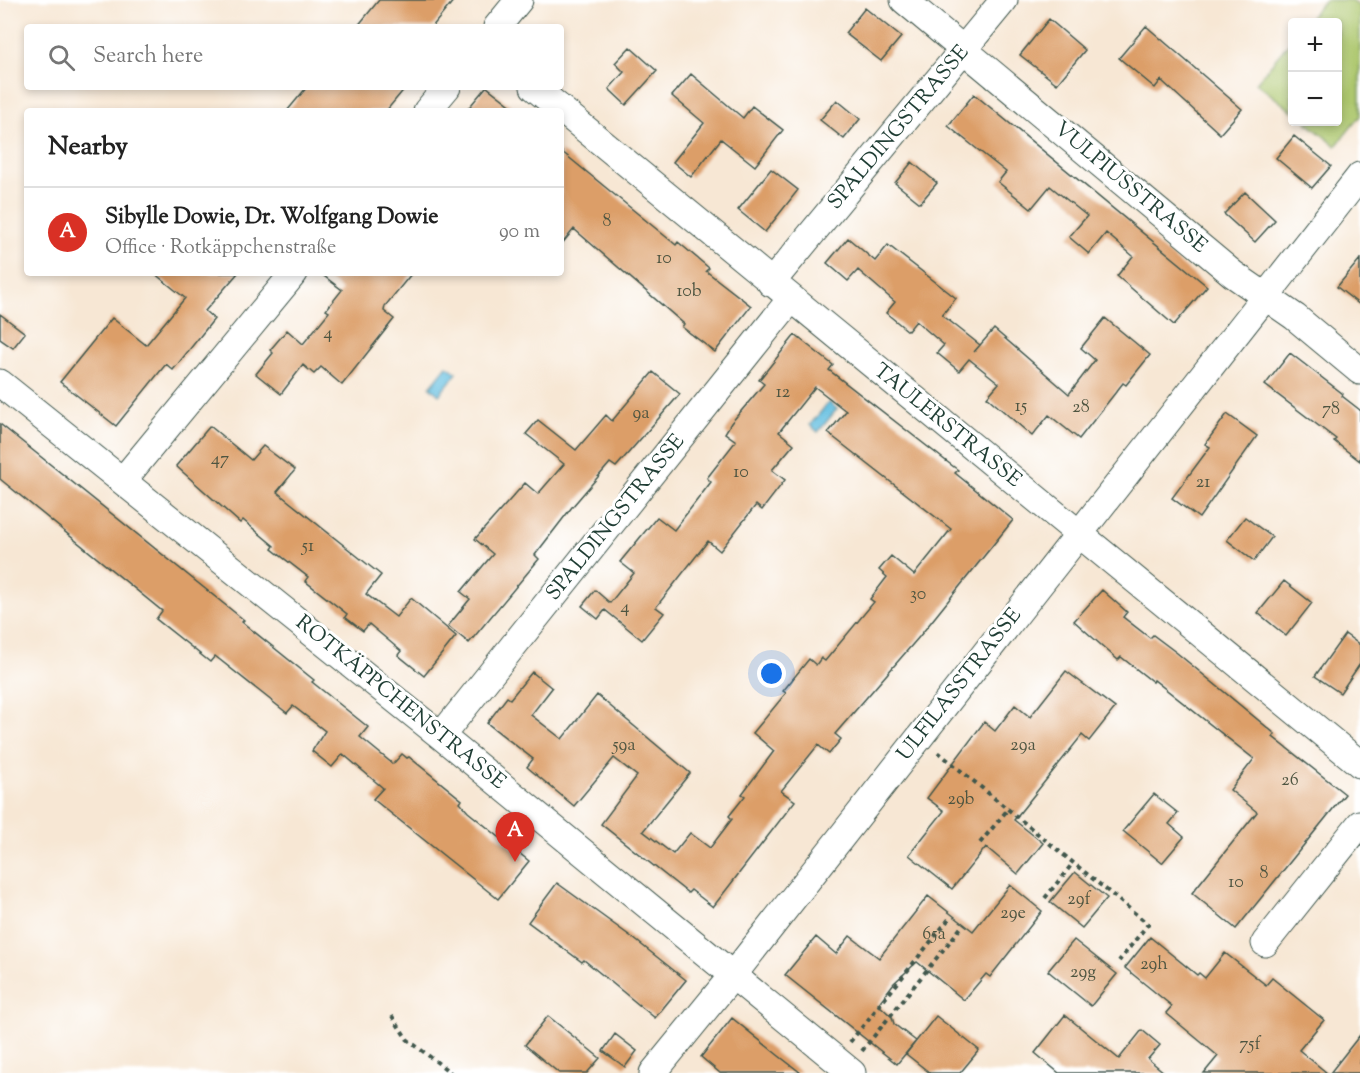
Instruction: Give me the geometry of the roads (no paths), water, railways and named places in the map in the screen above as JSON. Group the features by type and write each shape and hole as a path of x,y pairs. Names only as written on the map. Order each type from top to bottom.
{"street":[{"path":"499,24 519,0"},
{"name":"VULPIUSSTRASSE","path":"904,0 1233,274 1266,296 1360,371"},
{"name":"SPALDINGSTRASSE","path":"441,736 1004,0"},
{"path":"430,108 445,90"},
{"name":"TAULERSTRASSE","path":"538,90 559,108"},
{"name":"TAULERSTRASSE","path":"564,112 1360,764"},
{"name":"ULFILASSTRASSE","path":"653,1073 733,975 1360,176"},
{"path":"124,479 292,276"},
{"name":"ROTKÄPPCHENSTRASSE","path":"0,383 124,479 845,1067"},
{"path":"1265,943 1360,824"}],"water":[{"path":"447,366 457,373 439,395 430,387"},
{"path":"829,402 837,409 818,432 810,425"}],"place":[{"name":"Sibylle Dowie, Dr. Wolfgang Dowie","path":"515,862"}]}
